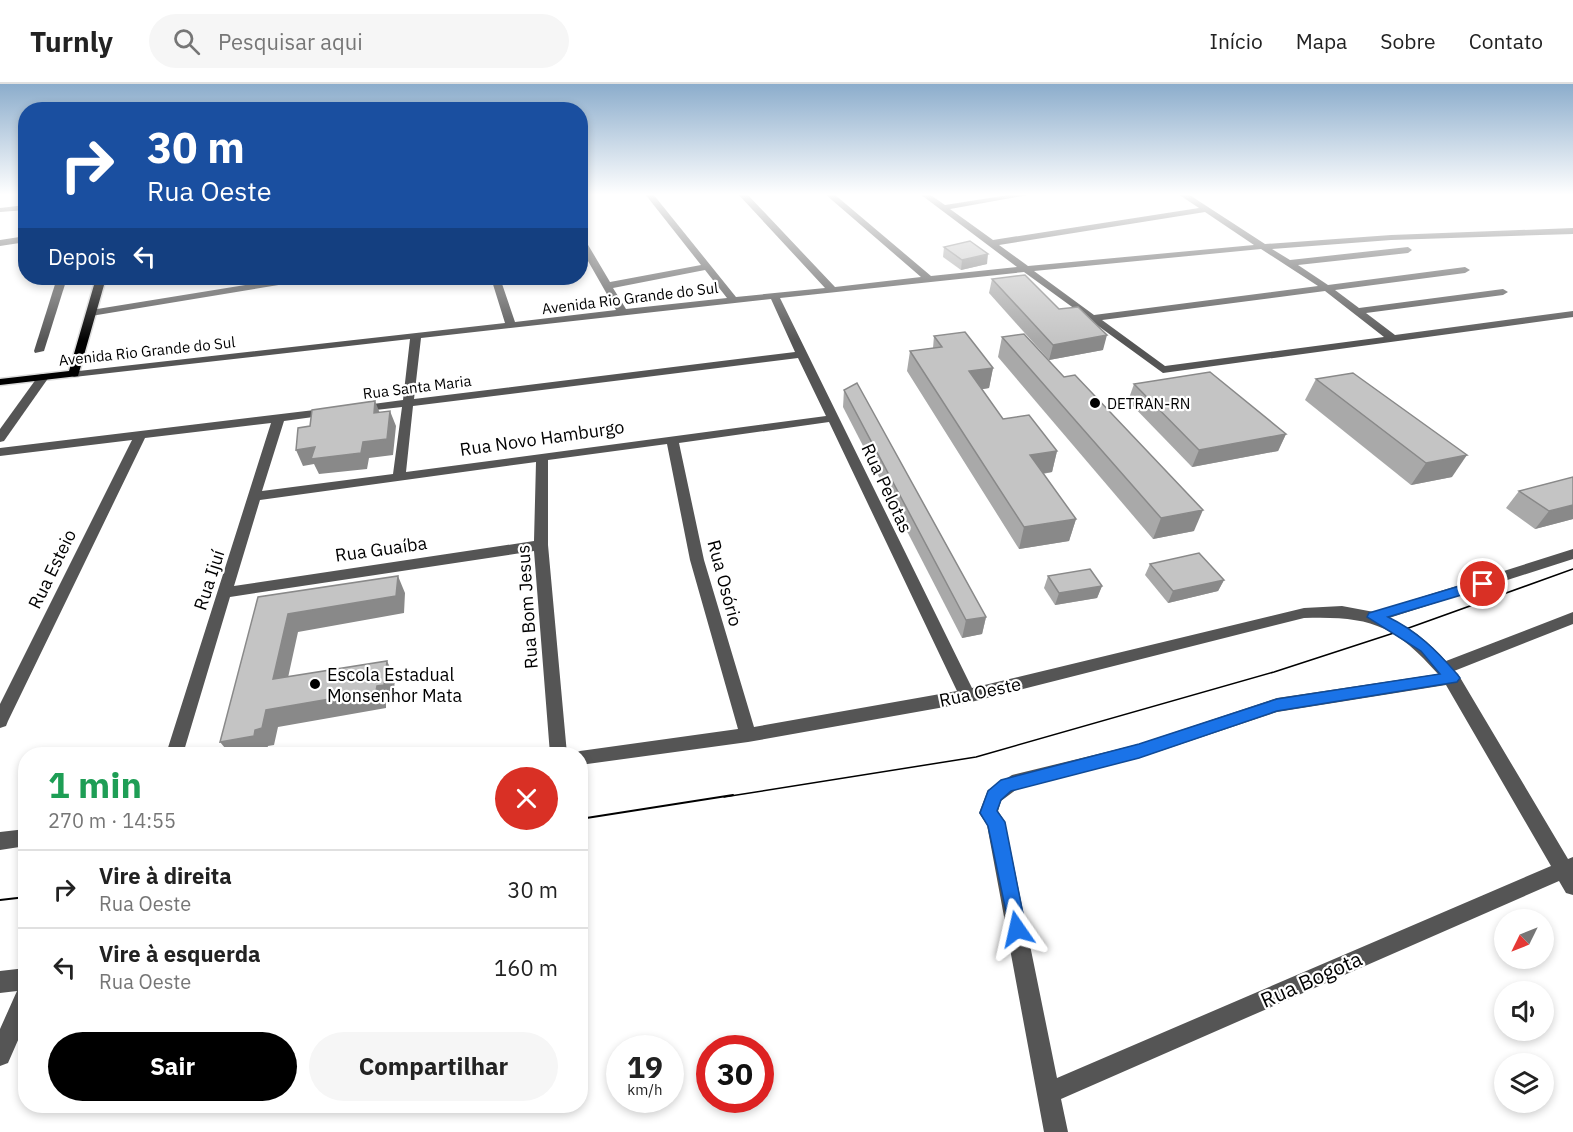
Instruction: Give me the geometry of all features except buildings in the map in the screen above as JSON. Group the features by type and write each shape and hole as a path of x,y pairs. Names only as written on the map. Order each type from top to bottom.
{"main road":[{"path":"74,374 99,285"},
{"name":"Avenida Rio Grande do Sul","path":"0,382 74,374"}],"street":[{"path":"688,243 734,301"},
{"path":"788,243 833,290"},
{"path":"887,243 929,279"},
{"path":"992,243 1163,370 1573,314"},
{"path":"1259,243 1327,288 1392,338"},
{"name":"Avenida Rio Grande do Sul","path":"74,374 929,279 1301,243"},
{"path":"1290,263 1408,250"},
{"path":"588,252 622,314"},
{"path":"607,286 707,267"},
{"path":"1093,318 1465,270"},
{"path":"39,351 60,285"},
{"path":"91,313 261,285"},
{"path":"497,285 512,326"},
{"path":"1356,311 1503,292"},
{"name":"Rua Pelotas","path":"774,296 967,696"},
{"path":"399,476 416,337"},
{"name":"Rua Santa Maria","path":"0,452 802,354"},
{"path":"0,438 43,378"},
{"name":"Rua Ijuí","path":"176,747 279,417"},
{"name":"Rua Novo Hamburgo","path":"256,496 672,438 834,418"},
{"name":"Rua Esteio","path":"0,721 141,434"},
{"name":"Rua Osório","path":"672,438 697,560 748,735"},
{"name":"Rua Bom Jesus","path":"542,456 541,545 558,747"},
{"name":"Rua Guaíba","path":"226,592 541,545"},
{"path":"1374,617 1573,554"},
{"name":"Rua Oeste","path":"588,757 748,735 967,696 1304,613 1347,610 1374,617 1403,630 1426,647 1448,673 1570,874"},
{"path":"1056,1132 996,822 988,813 988,807 994,796 1012,783 1139,751 1277,705 1448,673 1573,618"},
{"path":"0,841 18,838"},
{"name":"Rua Bogota","path":"1049,1093 1570,874"},
{"path":"0,982 18,980"},
{"path":"0,1055 14,1010"}],"tram line":[{"path":"724,797 976,757 1274,672 1403,630 1573,569"},
{"path":"588,818 733,795"},
{"path":"0,900 18,898"}],"place":[{"name":"DETRAN-RN","path":"1095,403"},
{"name":"Escola Estadual Monsenhor Mata","path":"315,684"}],"route":[{"path":"1017,929 996,822 988,813 988,807 994,796 1007,785 1139,751 1277,705 1314,697 1452,678 1426,647 1403,630 1374,617 1483,584"}]}
